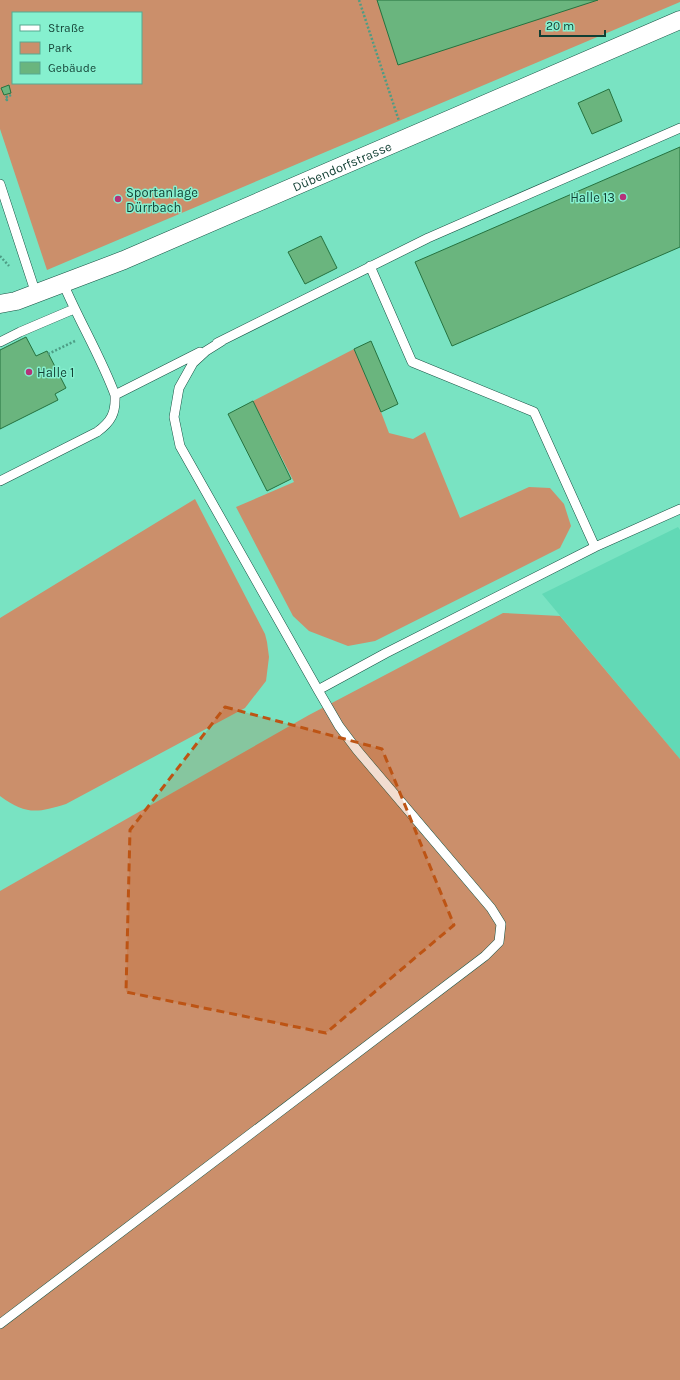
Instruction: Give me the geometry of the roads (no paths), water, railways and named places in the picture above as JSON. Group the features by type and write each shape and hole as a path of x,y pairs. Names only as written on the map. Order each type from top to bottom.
{"street":[{"name":"Dübendorfstrasse","path":"0,304 16,301 36,294 124,260 680,20"}],"lane":[{"path":"115,395 428,238 680,128"},
{"path":"0,184 36,294"},
{"path":"370,266 412,362 534,412 595,547"},
{"path":"0,481 97,432 106,425 114,410 115,395 105,370 74,309 63,283"},
{"path":"0,342 74,309"},
{"path":"0,1324 485,956 499,942 501,924 491,908 357,750 339,726 180,446 174,418 179,388 193,363 206,351 222,341"},
{"path":"318,690 386,653 595,547 680,509"}],"place":[{"name":"Halle 13","path":"623,197"},
{"name":"Sportanlage Dürrbach","path":"118,199"},
{"name":"Halle 1","path":"29,372"}]}
